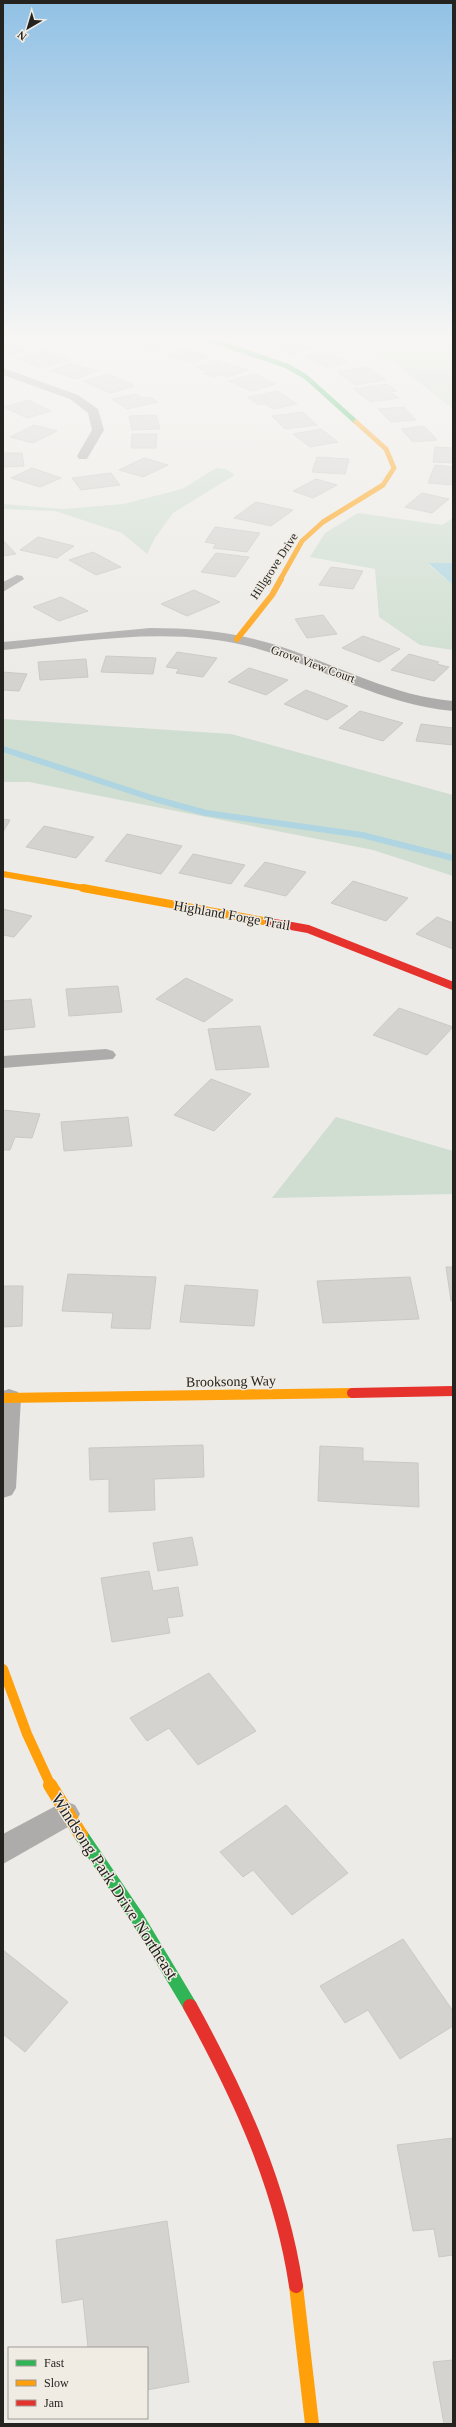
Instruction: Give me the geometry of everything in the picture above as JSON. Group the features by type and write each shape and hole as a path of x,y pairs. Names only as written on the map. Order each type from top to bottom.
{"street":[{"path":"83,456 86,450"},
{"name":"Hillgrove Drive","path":"236,639 272,595 302,541 323,522 383,485 394,468 387,450"},
{"path":"3,588 17,579"},
{"name":"Grove View Court","path":"3,646 95,636 168,632 236,639 284,651 372,686 417,701 453,706"},
{"name":"Highland Forge Trail","path":"3,874 308,928 453,986"},
{"path":"3,1062 106,1055"},
{"name":"Brooksong Way","path":"6,1398 453,1391"},
{"path":"3,1488 6,1398"},
{"name":"Windsong Park Drive Northeast","path":"3,1669 31,1749 65,1814 114,1880 160,1952 212,2046 258,2142 293,2251 302,2348 312,2424"},
{"path":"3,1850 65,1814"}],"green space":[{"path":"216,468 226,469 235,475 173,513 155,538 147,554 122,533 55,511 3,509 3,504 62,509 123,504 182,489"},
{"path":"358,513 442,525 453,518 453,563 428,564 453,585 453,650 420,645 379,617 375,569 310,557 325,533"},
{"path":"3,719 231,734 453,795 453,876 373,850 29,782 3,782"},
{"path":"336,1117 453,1151 453,1194 272,1198"}],"water":[{"path":"428,563 453,563 453,585"}],"building":[{"path":"435,450 453,450 453,463 433,462"},
{"path":"3,453 22,453 24,466 3,467"},
{"path":"317,457 349,459 345,474 312,472"},
{"path":"144,458 168,465 143,477 119,470"},
{"path":"435,465 453,467 453,485 428,483"},
{"path":"32,468 61,478 40,487 11,478"},
{"path":"111,473 120,485 81,490 72,478"},
{"path":"316,479 337,485 313,498 293,491"},
{"path":"422,493 449,499 432,513 405,507"},
{"path":"256,502 293,510 271,526 234,518"},
{"path":"215,527 260,533 247,552 213,548 216,544 205,542"},
{"path":"38,537 74,546 57,558 20,550"},
{"path":"4,541 16,554 3,556"},
{"path":"93,552 121,567 96,575 69,560"},
{"path":"216,553 249,557 235,577 201,572"},
{"path":"331,567 363,571 353,589 319,585"},
{"path":"194,590 220,602 187,616 161,604"},
{"path":"61,597 88,611 59,621 33,607"},
{"path":"323,615 337,634 307,638 295,619"},
{"path":"363,636 400,649 379,662 342,648"},
{"path":"177,652 217,658 203,677 176,673 179,669 166,667"},
{"path":"409,654 439,662 437,664 449,667 434,681 391,670"},
{"path":"106,656 156,658 153,674 101,672"},
{"path":"86,659 88,677 40,680 38,662"},
{"path":"249,668 288,680 266,695 228,682"},
{"path":"3,672 27,674 19,691 3,690"},
{"path":"306,690 348,706 327,720 284,704"},
{"path":"360,711 403,723 383,741 339,728"},
{"path":"421,724 453,728 453,745 416,741"},
{"path":"3,819 10,820 3,832"},
{"path":"44,826 94,837 76,858 26,847"},
{"path":"127,834 182,846 161,874 105,861"},
{"path":"193,854 245,865 231,884 179,873"},
{"path":"265,862 306,872 286,896 244,886"},
{"path":"353,881 408,898 386,921 331,903"},
{"path":"3,909 32,916 14,937 3,935"},
{"path":"437,917 453,923 453,949 416,934"},
{"path":"186,978 233,1000 204,1022 156,999"},
{"path":"118,986 122,1012 69,1016 66,989"},
{"path":"31,999 35,1027 3,1030 3,1001"},
{"path":"399,1008 453,1027 427,1055 373,1035"},
{"path":"260,1026 269,1067 216,1070 208,1029"},
{"path":"211,1079 251,1094 214,1131 174,1115"},
{"path":"3,1110 40,1114 32,1138 15,1137 10,1150 3,1150"},
{"path":"128,1117 132,1146 64,1151 61,1122"},
{"path":"446,1267 453,1267 453,1301 451,1301"},
{"path":"68,1274 156,1277 150,1329 111,1328 113,1313 62,1311"},
{"path":"410,1277 419,1319 323,1323 317,1281"},
{"path":"185,1285 258,1290 254,1326 180,1322"},
{"path":"3,1286 23,1286 22,1326 3,1327"},
{"path":"203,1445 204,1477 154,1479 155,1510 109,1512 109,1479 90,1480 89,1448"},
{"path":"320,1446 363,1448 363,1461 418,1463 419,1507 318,1501"},
{"path":"192,1537 198,1565 158,1571 153,1543"},
{"path":"149,1571 153,1591 178,1587 183,1616 167,1618 170,1633 112,1642 101,1578"},
{"path":"209,1673 256,1731 198,1765 169,1728 147,1741 130,1718"},
{"path":"286,1805 348,1873 292,1915 253,1870 243,1877 220,1852"},
{"path":"403,1939 453,2011 453,2026 400,2059 368,2010 345,2023 320,1986"},
{"path":"3,1950 68,2002 25,2052 3,2034"},
{"path":"453,2138 453,2255 439,2257 434,2229 413,2231 397,2145"},
{"path":"167,2221 189,2382 148,2390 148,2347 88,2347 83,2299 62,2303 56,2240"},
{"path":"453,2360 453,2424 444,2424 433,2362"}],"waterway":[{"path":"3,749 155,799 206,813 362,835 453,858"}],"traffic: fast":[{"path":"81,1835 138,1919 190,2006"}],"traffic: slow":[{"path":"237,639 272,595 302,541 323,522 383,485 394,468 387,450"},
{"path":"3,874 269,922"},
{"path":"3,1398 352,1393"},
{"path":"3,1669 27,1734 45,1776 68,1816 81,1835"},
{"path":"296,2286 312,2424"}],"traffic: jam":[{"path":"269,922 308,929 453,986"},
{"path":"352,1393 453,1391"},
{"path":"190,2006 225,2071 257,2142 271,2178 291,2250 296,2286"}]}
